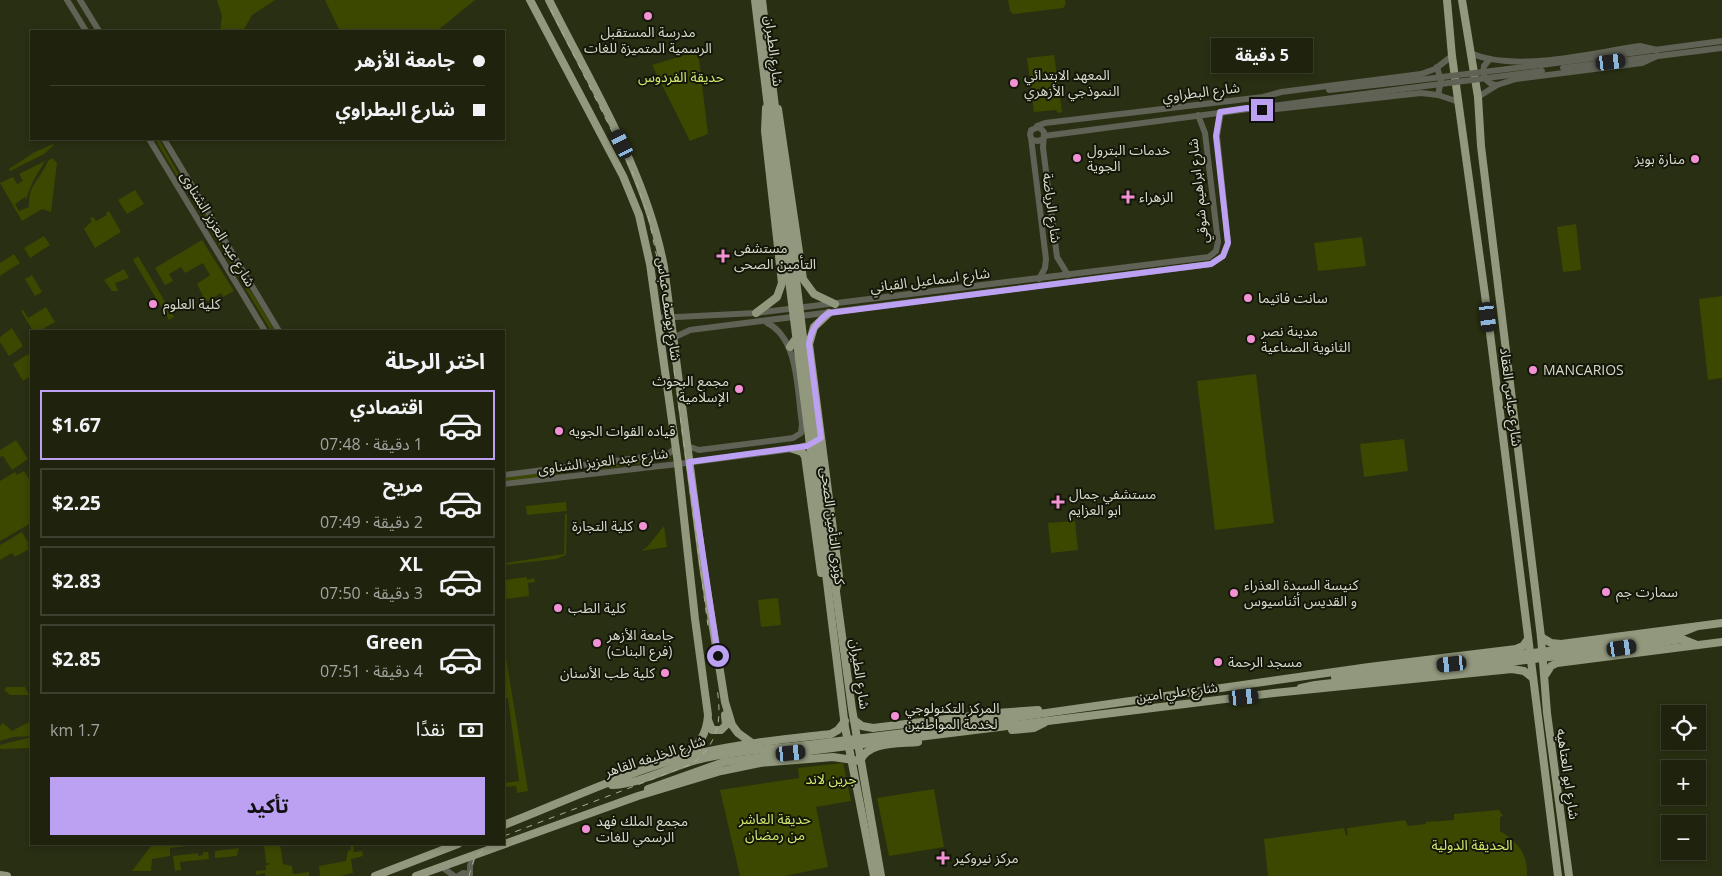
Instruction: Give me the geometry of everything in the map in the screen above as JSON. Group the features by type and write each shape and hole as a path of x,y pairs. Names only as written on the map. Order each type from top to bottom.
{"main road":[{"name":"شارع يوسف عباس","path":"530,0 632,196 648,250 676,448 708,720 705,732 697,747 683,757"},
{"name":"شارع يوسف عباس","path":"549,0 640,182 661,250 689,462 725,702 732,725 738,733 752,743"},
{"name":"شارع الطيران","path":"755,0 771,104"},
{"name":"شارع الطيران","path":"762,0 771,104"},
{"name":"شارع عباس العقاد","path":"1447,0 1452,56 1533,678"},
{"name":"شارع عباس العقاد","path":"1462,0 1478,97 1482,156 1545,676"},
{"name":"كوبرى التأمين الصحى","path":"771,104 832,592"},
{"path":"756,313 777,297 782,283 765,131 764,113 771,104 781,118 802,279 814,294 835,304"},
{"path":"782,283 788,288 794,288 798,286 802,279"},
{"path":"804,454 822,582 832,592 839,580 809,344 814,327 829,313"},
{"path":"790,347 794,341 800,339 809,344"},
{"path":"794,449 804,454 814,450 822,452"},
{"name":"شارع الطيران","path":"832,592 881,876"},
{"name":"شارع الطيران","path":"832,592 850,761 874,876"},
{"path":"1541,636 1554,643 1571,642 1722,623"},
{"path":"1621,645 1680,633 1696,625"},
{"name":"شارع علي امين","path":"860,761 869,749 888,745 1034,728 1046,716 1274,681 1518,649 1528,638"},
{"path":"1293,692 1318,684 1621,645 1682,640 1697,645"},
{"path":"1571,642 1566,653 1572,661"},
{"path":"1545,676 1549,668 1554,664 1722,642"},
{"path":"1529,648 1536,650 1542,647"},
{"path":"1497,652 1505,660 1502,670"},
{"path":"1532,668 1538,664 1544,667"},
{"path":"1274,681 1300,681 1438,668"},
{"name":"شارع علي امين","path":"854,723 868,728 888,727 1025,710 1046,716 1502,670 1520,669 1533,678"},
{"name":"شارع ابو العتاهيه","path":"1545,676 1569,876"},
{"name":"شارع ابو العتاهيه","path":"1533,678 1558,876"},
{"path":"708,720 712,730 718,731 724,728 726,723 725,702"},
{"path":"505,844 638,796 658,784 718,764 748,758 809,751 1046,716"},
{"path":"845,724 850,730 854,723"},
{"name":"شارع الخليفه القاهر","path":"505,825 606,784 683,757 752,743 834,733 845,724"},
{"path":"888,727 884,738 888,745"},
{"path":"809,751 818,747 814,736"},
{"path":"606,784 626,784 673,767 713,757 809,751 850,761 856,759 860,761"},
{"path":"375,876 455,845"},
{"path":"416,876 503,845"},
{"path":"0,875 8,876"}],"street":[{"path":"67,0 86,30"},
{"path":"80,0 97,29"},
{"path":"1247,108 1657,53 1722,41"},
{"path":"1470,53 1489,60 1523,63 1640,46 1657,53 1722,48"},
{"path":"1478,97 1497,85 1525,77 1642,63 1657,53"},
{"name":"شارع البطراوي","path":"1037,126 1046,123 1263,98 1281,92 1421,74 1437,67 1452,56"},
{"path":"1489,60 1484,66 1483,74 1487,81 1497,85"},
{"path":"1437,67 1441,81 1438,94"},
{"path":"1263,98 1401,86"},
{"name":"شارع البطراوي","path":"1043,138 1247,108 1262,110 1414,94 1438,94 1459,102"},
{"name":"شارع ابراهيم شوقي","path":"1211,264 1223,256 1228,243 1216,132 1220,112"},
{"name":"شارع ابراهيم شوقي","path":"1198,115 1205,133 1218,242 1216,251 1204,258"},
{"path":"1037,126 1044,130 1043,138 1038,141 1031,138 1030,131 1037,126"},
{"path":"1205,133 1210,128 1216,132"},
{"name":"شارع الرياضة","path":"1031,138 1046,259 1045,268 1039,279"},
{"name":"شارع الرياضة","path":"1043,138 1057,257 1068,275"},
{"name":"شارع عبد العزيز الشناوى","path":"150,140 265,330"},
{"name":"شارع عبد العزيز الشناوى","path":"165,140 279,330"},
{"path":"185,198 195,192"},
{"path":"1046,259 1049,262 1053,262 1057,257"},
{"name":"شارع اسماعيل القباني","path":"657,318 756,313 1204,258"},
{"name":"شارع اسماعيل القباني","path":"673,338 690,330 1211,264"},
{"path":"1139,266 1140,274"},
{"path":"690,330 688,324 691,317"},
{"path":"765,322 780,332 790,347"},
{"name":"شارع عبد العزيز الشناوى","path":"687,446 699,450 793,438 801,433 802,424 790,347"},
{"name":"شارع عبد العزيز الشناوى","path":"505,484 570,478 794,449 810,445 821,438"},
{"name":"شارع عبد العزيز الشناوى","path":"505,475 668,454 676,448"},
{"path":"699,450 698,457 703,461"},
{"path":"593,463 594,475"},
{"path":"569,466 570,478"},
{"path":"458,876 463,873 470,875 473,856"},
{"path":"442,867 454,876"}],"green space":[{"path":"217,0 275,0 252,15 244,30 220,30 222,16"},
{"path":"325,0 475,0 438,30 340,30"},
{"path":"1008,0 1065,0 1066,4 1063,8 1013,14 1010,11"},
{"name":"حديقة الفردوس","path":"698,51 708,134 690,141 652,65"},
{"path":"1054,55 1062,112 1058,113 1056,110 1034,112 1027,58"},
{"path":"156,140 160,140 188,191 185,190"},
{"path":"53,144 44,154 10,171 9,169 33,153"},
{"path":"52,158 57,163 51,212 42,209 22,221 0,183 13,177 17,184 23,181 19,174 45,161 33,181 26,199 25,197 15,204 19,211 29,207 33,186"},
{"path":"135,190 144,204 127,214 118,200"},
{"path":"195,198 274,330 270,330 192,200"},
{"path":"109,211 121,232 95,248 84,229 92,221 90,218 93,217 96,221 107,215 106,213"},
{"path":"1576,224 1581,270 1563,272 1557,227"},
{"path":"44,236 50,245 30,258 24,248"},
{"path":"1362,237 1366,266 1318,271 1314,243"},
{"path":"202,240 234,291 223,297 221,293 208,301 205,300 197,284 210,275 203,263 185,273 181,267 169,274 173,281 165,285 155,268"},
{"path":"14,254 20,263 0,276 0,263"},
{"path":"138,256 174,317 169,320 133,260"},
{"path":"124,269 129,278 115,283 118,291 112,291 104,280"},
{"path":"32,275 42,292 35,296 25,279"},
{"path":"1722,296 1722,378 1708,380 1699,299"},
{"path":"46,307 55,322 41,330 32,330 21,311 23,310 28,318"},
{"path":"12,328 23,346 9,356 0,342 0,337"},
{"path":"28,354 30,358 30,377 23,381 13,364"},
{"path":"1256,374 1274,523 1215,530 1197,381"},
{"path":"1404,439 1408,471 1364,477 1360,444"},
{"path":"16,440 28,459 12,470 3,456 0,457 0,450"},
{"path":"670,455 671,459 597,470 596,466"},
{"path":"24,471 30,480 30,524 0,541 0,481 15,472 17,475"},
{"path":"562,471 563,474 505,481 505,478"},
{"path":"566,502 567,511 527,515 526,506"},
{"path":"565,514 567,514 566,555 556,559 505,565 505,563 564,554"},
{"path":"1075,521 1078,550 1051,553 1048,523"},
{"path":"664,526 667,547 641,551 647,547"},
{"path":"22,532 29,544 27,545 29,549 15,557 12,553 0,560 0,545"},
{"path":"527,577 527,580 534,578 535,582 528,583 529,596 505,599 505,580"},
{"path":"778,598 781,625 761,627 758,600"},
{"path":"505,652 528,791 517,793 516,786 505,787 505,783 519,781 508,698 505,698"},
{"path":"7,687 25,687 29,695 10,695 4,690"},
{"path":"30,722 30,736 13,737 0,741 0,726 3,723 12,731"},
{"path":"30,737 30,748 0,749 0,745"},
{"name":"حديقة العاشر من رمضان","path":"843,763 851,801 816,807 828,867 785,876 740,876 720,790 799,778 798,768"},
{"path":"934,789 944,847 889,856 877,798"},
{"name":"الحديقة الدولية","path":"1499,810 1503,816 1500,817 1500,831 1521,849 1526,861 1527,876 1268,876 1264,839 1344,828 1346,836 1348,835 1347,828 1405,820 1408,826 1426,824 1426,822 1454,820 1454,814"},
{"path":"195,845 170,848 170,856 152,859 151,871 132,871 151,846"},
{"path":"264,845 280,845 283,864 292,866 293,874 309,872 309,876 265,876 265,873 256,875 256,871 266,870 266,865 271,864 266,863"},
{"path":"350,845 353,845 354,852 362,851 363,856 351,859 353,873 341,876 318,876 320,875 319,866 346,861 348,851 351,850"},
{"path":"239,848 237,856 215,858 215,851"},
{"path":"203,852 208,852 209,859 180,862 181,870 175,871 173,856 198,853 198,856 203,855"}],"railway":[{"path":"551,10 632,171 648,215 663,286 708,626"},
{"path":"505,836 692,764 708,748 716,730 719,710 717,688"},
{"path":"469,876 474,859 488,845"}],"place":[{"name":"مدرسة المستقبل الرسمية المتميزة للغات","path":"648,16"},
{"name":"المعهد الابتدائي النموذجي الأزهري","path":"1014,83"},
{"name":"خدمات البترول الجوية","path":"1077,158"},
{"name":"منارة بويز","path":"1695,159"},
{"name":"الزهراء","path":"1128,197"},
{"name":"مستشفى التأمين الصحى","path":"723,256"},
{"name":"سانت فاتيما","path":"1248,298"},
{"name":"كلية العلوم","path":"153,304"},
{"name":"مدينة نصر الثانوية الصناعية","path":"1251,339"},
{"name":"MANCARIOS","path":"1533,370"},
{"name":"مجمع البحوث الإسلامية","path":"739,389"},
{"name":"قياده القوات الجويه","path":"559,431"},
{"name":"مستشفي جمال ابو العزايم","path":"1058,502"},
{"name":"كلية التجارة","path":"643,526"},
{"name":"سمارت جم","path":"1606,592"},
{"name":"كنيسة السيدة العذراء و القديس أثناسيوس","path":"1234,593"},
{"name":"كلية الطب","path":"558,608"},
{"name":"جامعة الأزهر (فرع البنات)","path":"597,643"},
{"name":"مسجد الرحمة","path":"1218,662"},
{"name":"كلية طب الأسنان","path":"665,673"},
{"name":"المركز التكنولوجي لخدمة المواطنين","path":"895,716"},
{"name":"مجمع الملك فهد الرسمي للغات","path":"586,829"},
{"name":"مركز نيروكير","path":"943,858"}],"route":[{"path":"718,656 703,566 689,462 807,446 821,438 809,344 812,330 817,323 829,313 1211,264 1223,256 1228,243 1216,136 1220,112 1247,108 1257,111 1262,110"}],"park label":[{"name":"جرين لاند","path":"831,779"}]}
